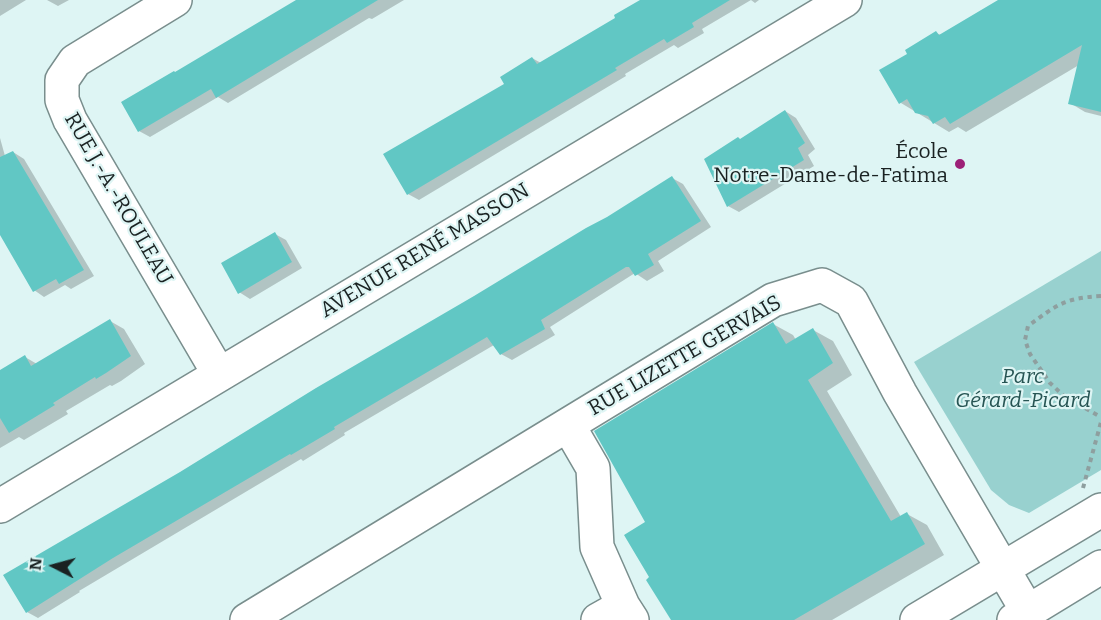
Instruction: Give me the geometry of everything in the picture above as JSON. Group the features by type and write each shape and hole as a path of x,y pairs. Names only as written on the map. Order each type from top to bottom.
{"street":[{"name":"RUE J.-A.-ROULEAU","path":"175,0 75,61 62,80 62,100 70,120 219,374"},
{"name":"AVENUE RENÉ MASSON","path":"3,505 845,0"},
{"name":"RUE LIZETTE GERVAIS","path":"248,620 773,300 822,285 851,301 900,393 1003,569 1021,616"},
{"path":"568,425 593,468 597,547 617,615"},
{"path":"917,620 1101,510"},
{"path":"1021,616 1101,567"}],"path":[{"path":"1101,296 1078,297 1060,303 1028,327 1025,340 1030,354 1050,383 1065,397 1101,417"},
{"path":"1072,527 1101,422"}],"green space":[{"name":"Parc Gérard-Picard","path":"1101,251 1101,470 1029,513 1009,505 991,490 914,362"}],"building":[{"path":"296,0 378,0 216,98 211,89 138,132 121,102"},
{"path":"640,0 730,0 692,23 694,27 667,43 664,39 615,68 617,70 407,195 383,154 504,84 500,77 532,57 537,64 615,18 614,15"},
{"path":"998,0 1101,0 1101,112 1068,104 1082,45 950,124 945,117 933,124 928,116 915,113 907,99 899,104 879,70 907,54 905,50 936,31 939,35"},
{"path":"785,110 805,143 798,148 804,160 727,207 704,159"},
{"path":"13,151 84,270 59,284 56,279 33,292 0,235 0,157"},
{"path":"672,176 701,221 648,254 654,265 635,276 629,267 626,267 541,320 545,329 500,355 487,337 334,427 335,429 291,455 113,558 26,613 3,575 180,472 316,388 607,217"},
{"path":"275,232 292,262 238,294 221,263"},
{"path":"110,319 131,356 53,403 55,405 9,433 0,418 0,370 25,355 31,366"},
{"path":"773,322 786,344 813,328 833,363 808,380 891,521 907,512 925,544 794,620 671,620 646,580 649,577 624,535 645,522 594,431"}],"place":[{"name":"École Notre-Dame-de-Fatima","path":"960,164"}]}
